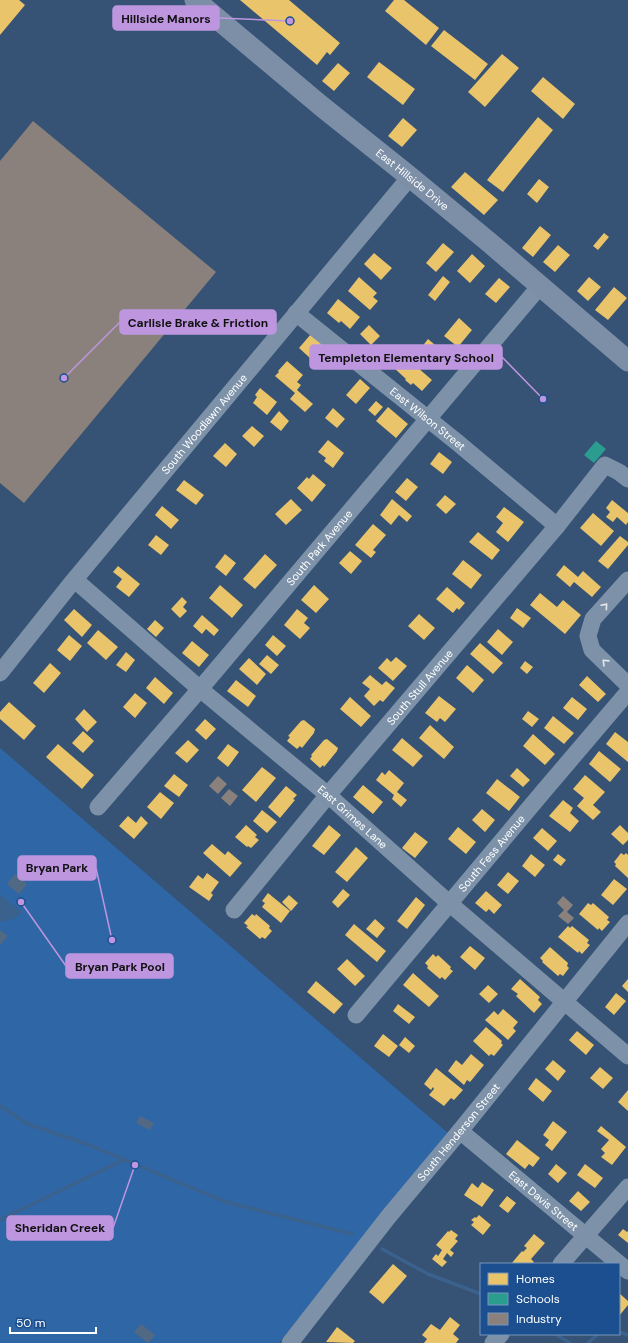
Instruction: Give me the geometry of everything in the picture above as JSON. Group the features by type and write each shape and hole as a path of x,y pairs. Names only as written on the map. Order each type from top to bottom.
{"main road":[{"name":"East Hillside Drive","path":"203,3 320,105 490,243 628,361"}],"street":[{"name":"South Woodlawn Avenue","path":"0,672 410,177"},
{"name":"South Park Avenue","path":"98,807 429,420 540,286"},
{"name":"East Wilson Street","path":"296,313 557,526"},
{"name":"South Stull Avenue","path":"234,910 328,795 557,526 606,465 628,479"},
{"name":"East Grimes Lane","path":"75,580 200,689 328,795 449,904 628,1056"},
{"path":"628,580 593,619 588,636 592,650 628,685"},
{"name":"South Fess Avenue","path":"356,1015 628,692"},
{"name":"South Henderson Street","path":"295,1341 390,1216 628,923"},
{"name":"East Davis Street","path":"460,1131 619,1263"},
{"path":"562,1263 628,1187"},
{"name":"East Davis Street","path":"620,1264 628,1271"},
{"path":"493,1343 500,1335"}],"shaded area":[{"path":"0,748 448,1133 279,1343 0,1343"},
{"path":"0,895 22,912 17,917 12,920 0,921"}],"building: Homes":[{"path":"0,0 19,0 25,5 0,35"},
{"path":"240,0 289,0 340,43 330,55 327,52 317,65"},
{"path":"394,0 404,0 439,28 426,45 385,11"},
{"path":"444,30 488,64 475,80 431,46"},
{"path":"502,54 519,68 485,107 468,92"},
{"path":"379,62 415,89 403,105 367,77"},
{"path":"338,63 350,73 334,91 322,81"},
{"path":"543,77 575,104 563,119 531,91"},
{"path":"538,117 553,130 503,192 487,180"},
{"path":"403,118 417,130 402,147 388,136"},
{"path":"465,172 498,200 484,215 451,187"},
{"path":"539,179 549,187 537,203 527,194"},
{"path":"540,226 551,235 533,257 522,248"},
{"path":"604,233 609,237 598,250 593,246"},
{"path":"443,243 454,252 436,272 426,263"},
{"path":"558,245 570,255 555,272 543,262"},
{"path":"374,253 392,268 381,280 364,264"},
{"path":"472,254 485,266 470,283 457,271"},
{"path":"443,276 450,282 435,301 428,295"},
{"path":"359,277 377,293 373,297 378,301 370,310 348,291"},
{"path":"589,277 601,287 588,301 577,291"},
{"path":"499,278 510,287 496,303 485,294"},
{"path":"614,287 627,298 608,320 595,310"},
{"path":"338,299 360,317 350,329 341,321 339,323 327,313"},
{"path":"459,318 472,330 458,347 444,336"},
{"path":"369,325 380,336 371,345 360,334"},
{"path":"311,334 322,344 310,358 299,348"},
{"path":"428,339 447,355 436,368 418,352"},
{"path":"403,355 432,380 422,391 413,383 411,385 393,367"},
{"path":"287,361 303,375 297,382 301,385 297,390 313,404 305,412 290,399 295,393 275,376"},
{"path":"360,379 370,388 356,404 346,395"},
{"path":"260,388 277,402 267,415 253,403 257,397 255,395"},
{"path":"376,401 383,407 375,416 368,410"},
{"path":"388,407 408,424 396,438 376,421"},
{"path":"333,408 345,419 337,428 325,418"},
{"path":"279,411 289,421 281,431 270,422"},
{"path":"252,426 264,436 254,447 242,436"},
{"path":"328,440 344,453 333,468 324,461 326,458 318,452"},
{"path":"225,443 237,454 226,467 213,456"},
{"path":"439,452 452,462 443,474 430,464"},
{"path":"313,474 326,485 312,502 297,488 307,477 309,479"},
{"path":"407,478 418,487 406,501 395,492"},
{"path":"184,480 204,495 196,505 176,490"},
{"path":"445,495 456,504 446,514 436,505"},
{"path":"291,499 302,510 286,525 275,514"},
{"path":"392,499 412,516 407,522 399,515 391,525 380,515"},
{"path":"612,500 628,513 628,522 626,525 617,517 613,522 606,517 610,512 606,508"},
{"path":"162,506 179,520 171,529 155,515"},
{"path":"504,507 524,522 508,542 496,532 503,523 496,517"},
{"path":"593,513 614,531 601,546 580,528"},
{"path":"373,524 386,535 373,550 376,552 371,558 355,545"},
{"path":"478,532 500,550 492,560 469,542"},
{"path":"156,535 169,545 161,555 148,545"},
{"path":"620,536 628,542 628,545 608,569 598,561"},
{"path":"350,551 362,561 351,574 339,563"},
{"path":"225,554 236,563 226,576 215,567"},
{"path":"265,554 277,565 255,589 243,579"},
{"path":"463,560 482,575 471,589 452,574"},
{"path":"564,565 578,577 583,571 601,587 592,597 574,582 570,587 556,575"},
{"path":"118,566 140,584 129,597 116,587 122,579 113,572"},
{"path":"220,585 243,605 232,618 209,598"},
{"path":"314,585 329,599 316,613 301,600"},
{"path":"447,587 465,603 459,610 457,608 453,613 436,599"},
{"path":"540,593 557,607 563,600 581,615 565,634 530,605"},
{"path":"182,597 187,602 183,607 187,611 180,618 171,609"},
{"path":"517,608 531,618 523,628 510,618"},
{"path":"74,609 92,625 82,637 64,620"},
{"path":"297,609 308,618 304,623 310,628 300,639 284,625"},
{"path":"419,614 435,628 424,640 408,626"},
{"path":"202,615 219,630 214,636 206,629 202,634 193,626"},
{"path":"155,620 164,628 156,637 147,629"},
{"path":"498,629 513,642 502,655 487,642"},
{"path":"98,630 118,647 106,660 87,643"},
{"path":"69,635 82,646 70,661 57,650"},
{"path":"273,635 286,646 277,656 265,645"},
{"path":"192,641 209,655 199,667 182,653"},
{"path":"480,643 503,663 493,674 470,654"},
{"path":"126,652 135,660 126,672 116,665"},
{"path":"267,655 279,665 271,674 259,664"},
{"path":"396,657 407,666 393,681 378,668 387,658 391,662"},
{"path":"249,658 266,674 257,685 239,669"},
{"path":"525,661 533,667 527,674 520,668"},
{"path":"50,663 61,673 44,693 33,683"},
{"path":"467,665 484,680 473,693 456,678"},
{"path":"370,675 382,685 386,681 395,688 383,702 380,700 374,706 364,696 370,689 362,683"},
{"path":"587,676 606,694 598,702 579,685"},
{"path":"155,677 173,693 164,704 146,688"},
{"path":"236,680 256,696 248,707 227,691"},
{"path":"135,693 147,703 135,718 123,707"},
{"path":"439,696 456,709 445,722 440,718 437,722 425,713"},
{"path":"350,697 371,716 361,727 340,709"},
{"path":"572,697 587,709 578,720 563,708"},
{"path":"9,702 36,726 24,740 0,719 0,712"},
{"path":"84,709 97,722 87,732 75,719"},
{"path":"528,711 539,719 532,727 522,719"},
{"path":"553,716 574,733 564,744 544,728"},
{"path":"205,719 216,729 206,740 195,730"},
{"path":"304,720 315,729 314,733 302,748 300,746 297,749 287,741 290,737 288,736 301,721"},
{"path":"430,725 454,747 444,759 419,738"},
{"path":"83,731 94,741 83,753 72,743"},
{"path":"615,732 628,742 628,762 606,744"},
{"path":"533,734 555,754 545,765 523,746"},
{"path":"402,738 423,756 413,767 392,750"},
{"path":"327,739 338,748 324,767 323,765 320,768 310,759 312,756 311,755 324,740"},
{"path":"188,740 199,750 187,763 175,753"},
{"path":"58,744 94,775 82,789 46,757"},
{"path":"228,744 239,752 228,767 217,758"},
{"path":"599,751 621,769 610,782 589,764"},
{"path":"262,767 276,778 256,802 242,790"},
{"path":"517,768 530,780 523,787 510,776"},
{"path":"389,770 404,783 397,792 407,800 401,807 392,799 394,795 376,780 382,772 385,775"},
{"path":"174,774 188,785 179,797 164,786"},
{"path":"585,775 605,792 593,805 601,812 593,820 577,806 584,798 573,789"},
{"path":"497,779 520,797 509,811 486,793"},
{"path":"363,785 383,802 373,814 353,797"},
{"path":"286,786 297,795 293,799 295,800 280,818 268,807"},
{"path":"160,792 174,803 161,819 147,807"},
{"path":"563,800 573,808 570,813 579,821 570,832 549,816"},
{"path":"482,809 495,820 485,832 472,820"},
{"path":"262,810 277,822 267,833 253,821"},
{"path":"128,816 136,823 141,816 148,823 134,839 119,826"},
{"path":"246,825 257,835 255,837 259,840 251,848 248,846 247,847 235,837"},
{"path":"329,825 341,835 324,855 312,846"},
{"path":"620,825 628,833 628,840 623,845 611,834"},
{"path":"458,827 476,842 466,854 448,839"},
{"path":"542,828 557,841 548,851 533,838"},
{"path":"415,832 428,842 415,858 402,848"},
{"path":"212,844 225,855 228,851 242,863 230,877 203,853"},
{"path":"356,847 368,858 347,882 335,872"},
{"path":"621,853 624,855 626,853 628,855 628,878 615,866 616,864 614,862"},
{"path":"531,854 545,865 535,877 522,866"},
{"path":"558,854 566,860 561,866 553,860"},
{"path":"508,872 519,881 508,894 497,885"},
{"path":"207,873 219,882 211,893 213,895 209,901 189,887 198,875 203,879"},
{"path":"614,879 627,889 613,905 601,895"},
{"path":"343,889 350,895 338,908 332,902"},
{"path":"486,891 502,905 494,914 489,909 486,912 475,903"},
{"path":"268,893 290,911 281,923 262,907 265,903 262,901"},
{"path":"289,895 298,903 291,911 282,902"},
{"path":"416,897 425,905 407,929 397,921"},
{"path":"588,903 591,905 593,903 609,917 607,920 610,922 602,931 599,928 598,930 579,914"},
{"path":"252,914 255,916 256,914 270,926 269,928 272,931 265,939 262,937 260,939 246,927 248,926 244,923"},
{"path":"375,919 385,928 377,938 366,929"},
{"path":"354,924 386,951 377,962 345,935"},
{"path":"568,926 570,928 572,926 589,940 587,943 590,945 582,954 579,951 578,953 558,937"},
{"path":"470,946 485,958 475,970 460,957"},
{"path":"550,947 568,963 567,966 569,968 563,976 560,974 558,976 542,962 543,961 540,958"},
{"path":"433,954 436,957 438,955 451,967 450,969 453,971 445,980 442,977 440,979 427,968 428,966 425,963"},
{"path":"347,959 365,976 355,986 337,969"},
{"path":"413,973 439,996 429,1007 403,985"},
{"path":"520,979 540,997 538,1000 542,1004 534,1013 516,996 518,994 511,989"},
{"path":"628,979 628,992 622,986"},
{"path":"316,981 343,1004 334,1014 307,992"},
{"path":"488,985 498,994 489,1003 479,994"},
{"path":"616,993 626,1001 614,1015 605,1007"},
{"path":"398,1004 415,1017 409,1024 393,1011"},
{"path":"503,1009 518,1022 513,1028 516,1031 508,1040 485,1020 494,1011 498,1015"},
{"path":"486,1027 502,1041 501,1043 503,1045 494,1056 491,1054 489,1056 473,1041"},
{"path":"577,1031 594,1045 586,1055 569,1040"},
{"path":"383,1034 398,1046 389,1057 374,1046"},
{"path":"405,1037 415,1046 409,1053 399,1045"},
{"path":"471,1054 484,1065 470,1082 467,1080 464,1085 448,1071 456,1060 462,1065"},
{"path":"553,1060 566,1071 558,1081 545,1069"},
{"path":"600,1067 613,1078 603,1089 590,1078"},
{"path":"436,1068 463,1090 454,1100 451,1098 444,1106 429,1095 434,1089 433,1087 431,1090 424,1084"},
{"path":"536,1078 552,1091 543,1102 528,1089"},
{"path":"628,1090 628,1111 618,1102"},
{"path":"553,1121 567,1132 552,1151 545,1145 549,1140 543,1135"},
{"path":"601,1126 626,1147 612,1165 601,1157 605,1153 601,1149 609,1140 597,1131"},
{"path":"517,1140 540,1158 533,1167 529,1164 525,1169 506,1154"},
{"path":"556,1164 567,1173 558,1183 548,1174"},
{"path":"585,1164 603,1178 595,1188 577,1175"},
{"path":"482,1182 494,1190 482,1207 464,1195 472,1183 478,1188"},
{"path":"578,1191 590,1202 581,1211 569,1201"},
{"path":"507,1196 516,1203 508,1213 499,1206"},
{"path":"479,1215 491,1225 483,1235 471,1225 474,1222 471,1220"},
{"path":"623,1229 627,1232 628,1231 628,1243 618,1235"},
{"path":"451,1230 458,1235 455,1239 458,1241 450,1250 454,1253 451,1257 447,1253 443,1259 447,1262 442,1267 432,1259 436,1254 438,1256 442,1250 436,1245 448,1231 449,1232"},
{"path":"534,1234 545,1243 531,1259 534,1262 533,1263 512,1263 522,1251 523,1252 527,1248 524,1246"},
{"path":"393,1264 407,1276 383,1304 369,1292"},
{"path":"620,1294 628,1301 628,1305 620,1315"},
{"path":"450,1317 460,1325 453,1334 459,1339 456,1343 424,1343 427,1339 422,1335 431,1324 440,1330"},
{"path":"337,1327 355,1341 353,1343 326,1342"}],"building: Schools":[{"path":"596,441 606,449 594,463 584,455"}],"building: Industry":[{"path":"33,121 216,272 24,503 0,483 0,161"},
{"path":"218,776 227,784 218,794 209,786"},
{"path":"229,789 238,796 230,806 221,798"},
{"path":"563,896 573,905 567,912 574,918 568,924 558,916 564,910 557,903"}],"building: Other":[{"path":"15,874 27,884 19,894 7,884"},
{"path":"0,930 8,936 0,945"},
{"path":"140,1116 154,1123 150,1130 136,1123"},
{"path":"141,1324 155,1335 148,1343 134,1332"}],"waterway":[{"path":"0,1106 28,1124 89,1145 226,1202 352,1234"},
{"path":"0,1220 123,1160"},
{"path":"382,1249 428,1274 480,1294"},
{"path":"620,1332 628,1335"},
{"path":"557,1335 570,1343"},
{"path":"588,1343 597,1335"}],"place":[{"name":"Hillside Manors","path":"290,21"},
{"name":"Carlisle Brake & Friction","path":"64,378"},
{"name":"Templeton Elementary School","path":"543,399"},
{"name":"Bryan Park Pool","path":"21,902"},
{"name":"Bryan Park","path":"112,940"},
{"name":"Sheridan Creek","path":"135,1165"}]}
